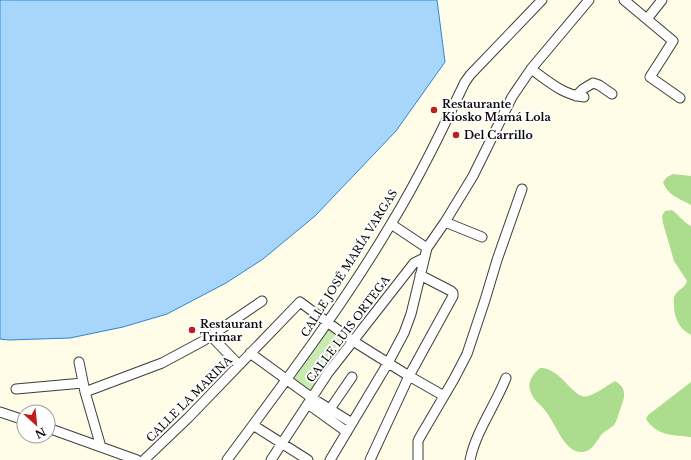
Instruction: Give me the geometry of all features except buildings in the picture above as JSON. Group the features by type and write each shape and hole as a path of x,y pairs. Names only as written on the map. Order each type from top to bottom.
{"street":[{"name":"CALLE JOSÉ MARÍA VARGAS","path":"227,460 328,322 391,224 470,75 542,0"},
{"path":"330,460 388,363 404,333 411,314 427,248 473,176 512,97 531,69 589,0"},
{"path":"624,0 673,41 650,77 680,98"},
{"path":"647,19 662,0"},
{"path":"531,69 559,89 580,96 583,89 593,83 599,85 612,94"},
{"path":"418,460 418,441 467,354 497,260 522,189"},
{"path":"445,222 482,237"},
{"path":"391,224 427,248"},
{"name":"CALLE LUIS ORTEGA","path":"271,460 328,373 414,264 424,258"},
{"path":"374,459 409,376 453,296 451,291 420,275"},
{"path":"16,389 84,388 162,363 211,336 262,301"},
{"name":"CALLE LA MARINA","path":"144,460 188,418 300,302 328,322"},
{"path":"328,322 388,363 444,396"},
{"path":"211,336 239,365"},
{"path":"250,353 287,379 346,432"},
{"path":"79,362 84,388 102,447"},
{"path":"330,409 352,376"},
{"path":"470,460 483,426 500,395 506,378"},
{"path":"310,401 330,409 352,423"},
{"path":"0,412 16,417"},
{"path":"252,425 308,460"},
{"path":"56,431 137,460"}],"green space":[{"path":"673,174 691,176 691,205 671,194 665,187 663,182 667,177"},
{"path":"672,210 691,226 691,335 681,327 675,312 674,296 687,281 674,261 663,223 662,216 665,211"},
{"path":"329,328 347,343 310,391 293,378"},
{"path":"540,368 548,369 561,378 578,394 583,396 588,396 595,393 615,381 623,388 624,396 615,424 602,434 588,451 575,451 565,443 547,412 533,398 530,389 530,380"},
{"path":"691,382 691,437 666,434 650,425 646,419 648,415"}],"water":[{"path":"0,0 437,0 445,62 396,131 315,216 263,259 226,283 167,314 123,327 70,338 0,339"}],"place":[{"name":"Restaurante Kiosko Mamá Lola","path":"434,110"},
{"name":"Del Carrillo","path":"456,135"},
{"name":"Restaurant Trimar","path":"192,330"}]}
